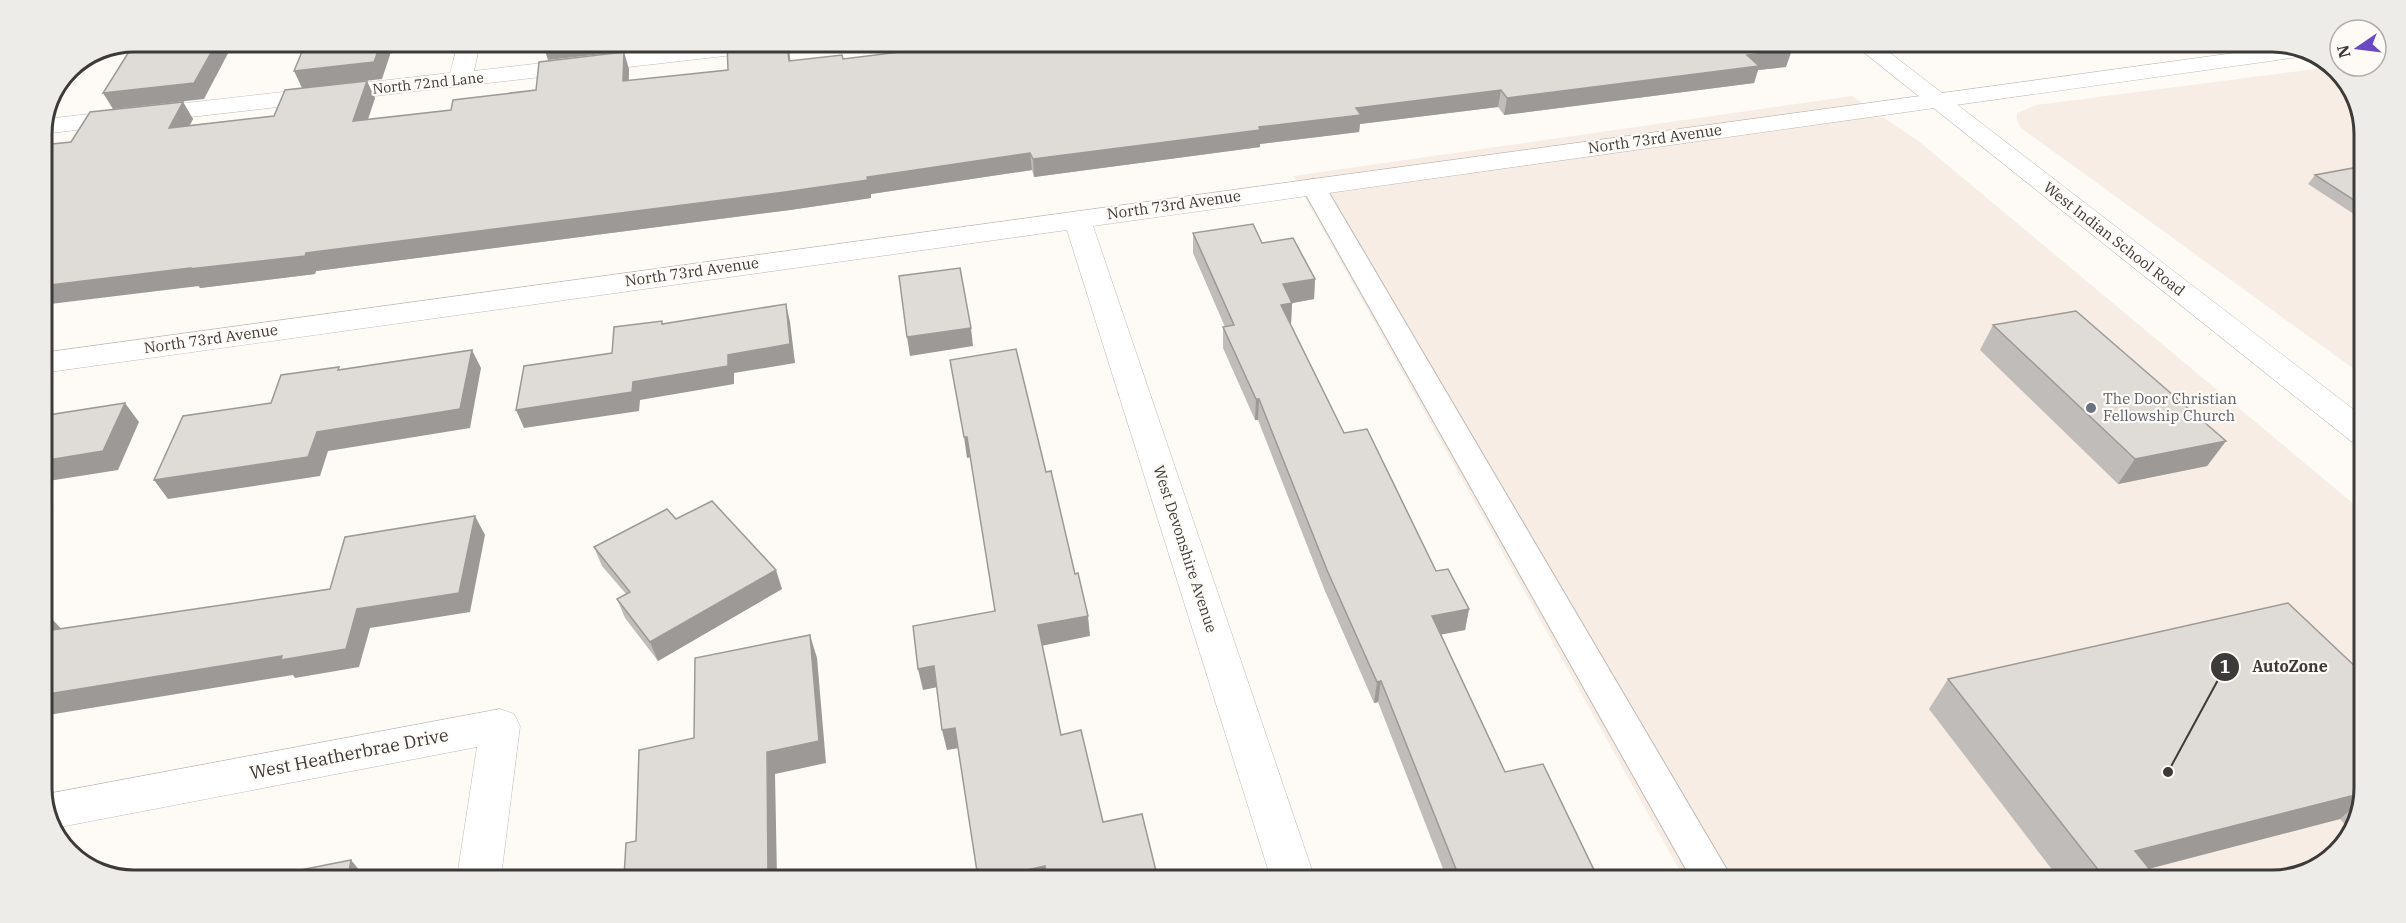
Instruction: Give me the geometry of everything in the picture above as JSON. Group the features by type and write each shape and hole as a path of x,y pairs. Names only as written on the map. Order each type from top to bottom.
{"street":[{"path":"460,80 467,52"},
{"name":"North 72nd Lane","path":"53,126 707,52"},
{"name":"West Indian School Road","path":"1875,52 2353,426"},
{"name":"North 73rd Avenue","path":"52,362 2282,53"},
{"name":"West Devonshire Avenue","path":"1077,219 1290,870"},
{"name":"West Heatherbrae Drive","path":"55,810 500,726 479,870"}],"lane":[{"path":"1313,186 1707,870"}],"shaded area":[{"path":"2321,69 2343,93 2352,118 2353,369 2021,128 2017,120 2017,113 2036,105"},
{"path":"1852,96 1921,143 2354,504 2354,789 2349,815 2337,838 2317,857 2293,868 2282,870 1679,870 1293,176"}],"building":[{"path":"211,52 194,83 103,93 128,53"},
{"path":"302,52 378,52 374,62 294,71"},
{"path":"624,52 623,81 728,70 727,52 788,52 789,61 842,55 843,59 901,52 1774,52 1747,55 1759,66 1507,98 1501,90 1356,108 1361,115 1259,127 1260,130 1033,159 1030,153 867,177 868,180 785,192 306,253 305,256 52,285 52,144 71,142 90,112 183,102 169,128 274,116 285,90 367,81 353,121 451,110 453,100 536,90 539,62"},
{"path":"2353,168 2353,200 2315,175"},
{"path":"1253,224 1262,243 1293,238 1315,279 1283,284 1292,303 1281,305 1344,433 1367,429 1436,571 1448,569 1469,609 1432,616 1505,772 1543,764 1594,870 1456,870 1381,681 1377,682 1327,570 1259,399 1256,399 1223,327 1234,325 1193,233"},
{"path":"960,268 971,328 907,337 899,276"},
{"path":"786,304 790,344 728,355 728,366 633,382 632,392 516,410 524,366 612,353 614,327 662,321 662,324"},
{"path":"2076,311 2226,441 2135,459 1993,325"},
{"path":"1016,349 1046,472 1051,471 1075,574 1078,573 1088,616 1038,625 1061,735 1081,730 1103,822 1142,814 1156,870 1046,870 1045,866 1027,870 977,870 955,728 942,730 934,666 918,669 913,626 995,611 967,437 964,437 950,360"},
{"path":"472,350 460,409 317,432 308,457 154,480 183,416 271,403 281,375 339,367 338,370"},
{"path":"125,403 103,451 52,459 52,414"},
{"path":"712,501 776,570 650,642 617,599 630,592 594,547 667,509 676,519"},
{"path":"475,516 459,593 357,609 346,649 281,660 282,656 53,693 53,630 330,589 345,537"},
{"path":"2288,603 2354,665 2353,795 2135,851 2150,870 2098,870 1948,679"},
{"path":"810,635 819,741 767,752 768,870 624,870 626,843 636,841 639,750 694,738 695,658"},
{"path":"351,860 349,870 300,870"}],"place":[{"name":"The Door Christian Fellowship Church","path":"2091,408"},
{"name":"AutoZone","path":"2168,772"}]}
